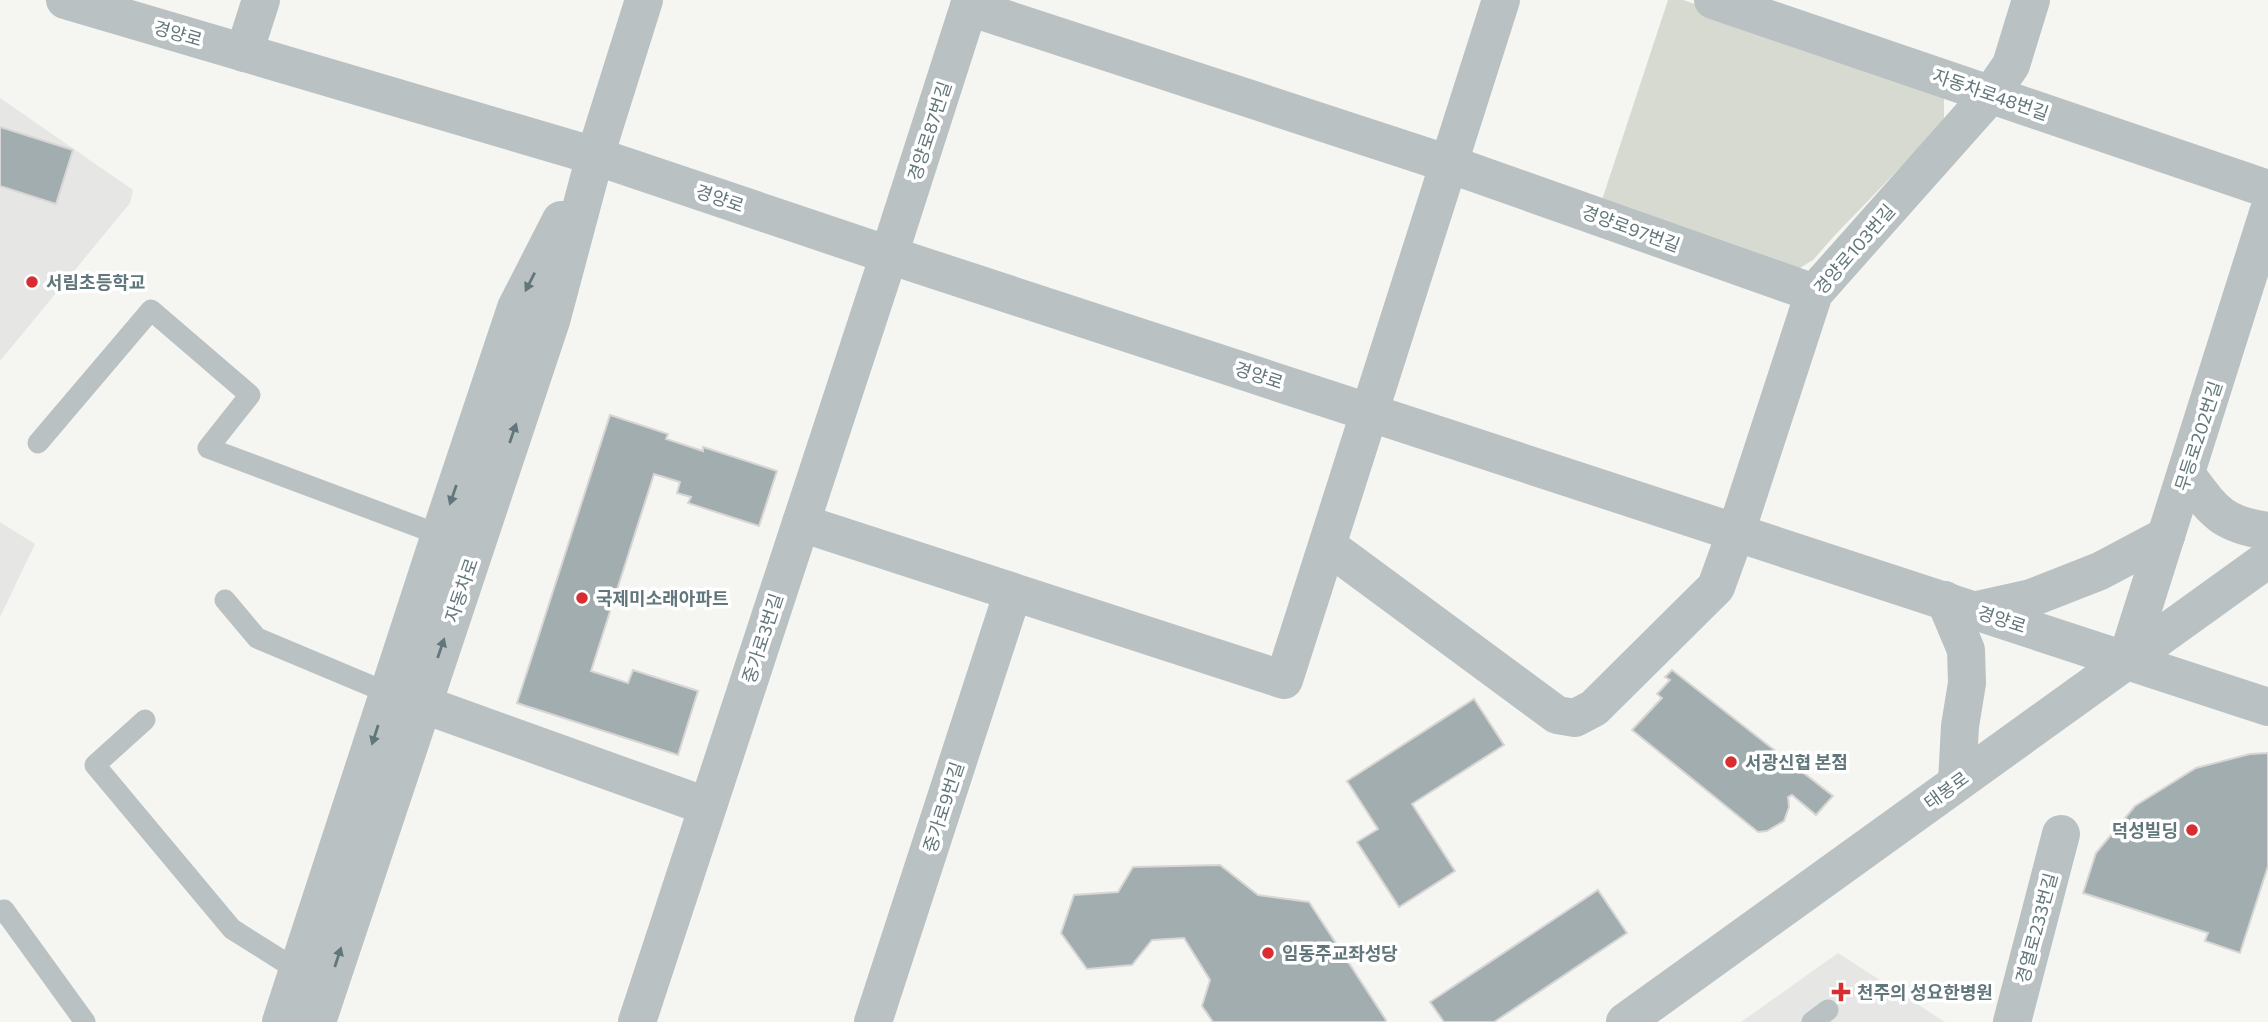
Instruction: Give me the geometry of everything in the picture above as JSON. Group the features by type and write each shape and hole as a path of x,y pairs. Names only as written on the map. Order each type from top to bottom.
{"street":[{"name":"경양로","path":"65,0 594,156 2268,707"},
{"path":"244,53 261,0"},
{"name":"자동차로","path":"281,1022 297,970 551,321 594,156 645,0"},
{"path":"801,523 1284,680 1501,0"},
{"name":"자동차로48번길","path":"1713,0 2268,189"},
{"name":"경양로103번길","path":"1736,532 1814,293 1991,94 2011,65 2031,0"},
{"name":"경양로87번길","path":"889,255 970,4 1215,87"},
{"name":"경양로97번길","path":"1215,87 1449,164 1814,293"},
{"name":"자동차로","path":"317,1022 405,699 440,535 516,308 594,156"},
{"name":"무등로202번길","path":"2127,659 2268,213"},
{"name":"중가로3번길","path":"637,1022 889,255"},
{"path":"2186,474 2210,505 2225,519 2253,529 2268,531"},
{"path":"1328,545 1558,715 1575,718 1594,709 1716,587 1736,532"},
{"path":"1957,782 1960,726 1967,683 1960,605 2031,598 2100,571 2166,536"},
{"name":"태봉로","path":"1625,1022 2268,559"},
{"name":"중가로9번길","path":"873,1022 1013,592"},
{"path":"405,699 706,806"},
{"name":"경열로233번길","path":"2012,1022 2061,834"}],"lane":[{"path":"38,443 151,310 250,395 208,448 440,535"},
{"path":"225,600 257,638 405,699"},
{"path":"145,720 94,765 232,929 297,970"},
{"path":"0,913 4,910 85,1022"}],"shaded area":[{"path":"1668,0 1683,0 1934,84 1944,97 1944,122 1813,260 1795,271 1600,206"},
{"name":"서림초등학교","path":"0,98 133,190 130,203 0,361"},
{"path":"0,522 35,544 0,617"},
{"name":"천주의 성요한병원","path":"1838,953 1945,1022 1741,1022"}],"building":[{"path":"0,127 73,150 56,204 0,186"},
{"name":"국제미소래아파트","path":"610,415 668,434 666,439 703,451 703,447 777,471 759,526 688,503 691,497 677,493 680,482 654,474 591,671 628,683 633,670 698,691 678,755 517,703"},
{"name":"서광신협 본점","path":"1672,670 1833,796 1816,815 1792,795 1788,797 1789,807 1784,821 1767,831 1758,832 1632,730 1662,698 1657,694 1670,680 1665,677"},
{"path":"1474,699 1504,745 1412,804 1455,871 1399,907 1357,842 1378,829 1347,781"},
{"name":"덕성빌딩","path":"2268,753 2268,866 2240,953 2205,941 2208,933 2083,893 2096,853 2135,806 2196,768 2250,754"},
{"name":"임동주교좌성당","path":"1220,865 1258,895 1309,902 1385,1022 1213,1022 1202,1006 1210,980 1184,938 1152,940 1132,965 1087,969 1061,933 1074,895 1118,892 1133,867"},
{"path":"1598,890 1627,933 1494,1022 1444,1022 1430,1002"}],"place":[{"name":"서림초등학교","path":"32,282"},
{"name":"국제미소래아파트","path":"582,598"},
{"name":"서광신협 본점","path":"1731,762"},
{"name":"덕성빌딩","path":"2192,830"},
{"name":"임동주교좌성당","path":"1268,953"},
{"name":"천주의 성요한병원","path":"1841,992"}]}
